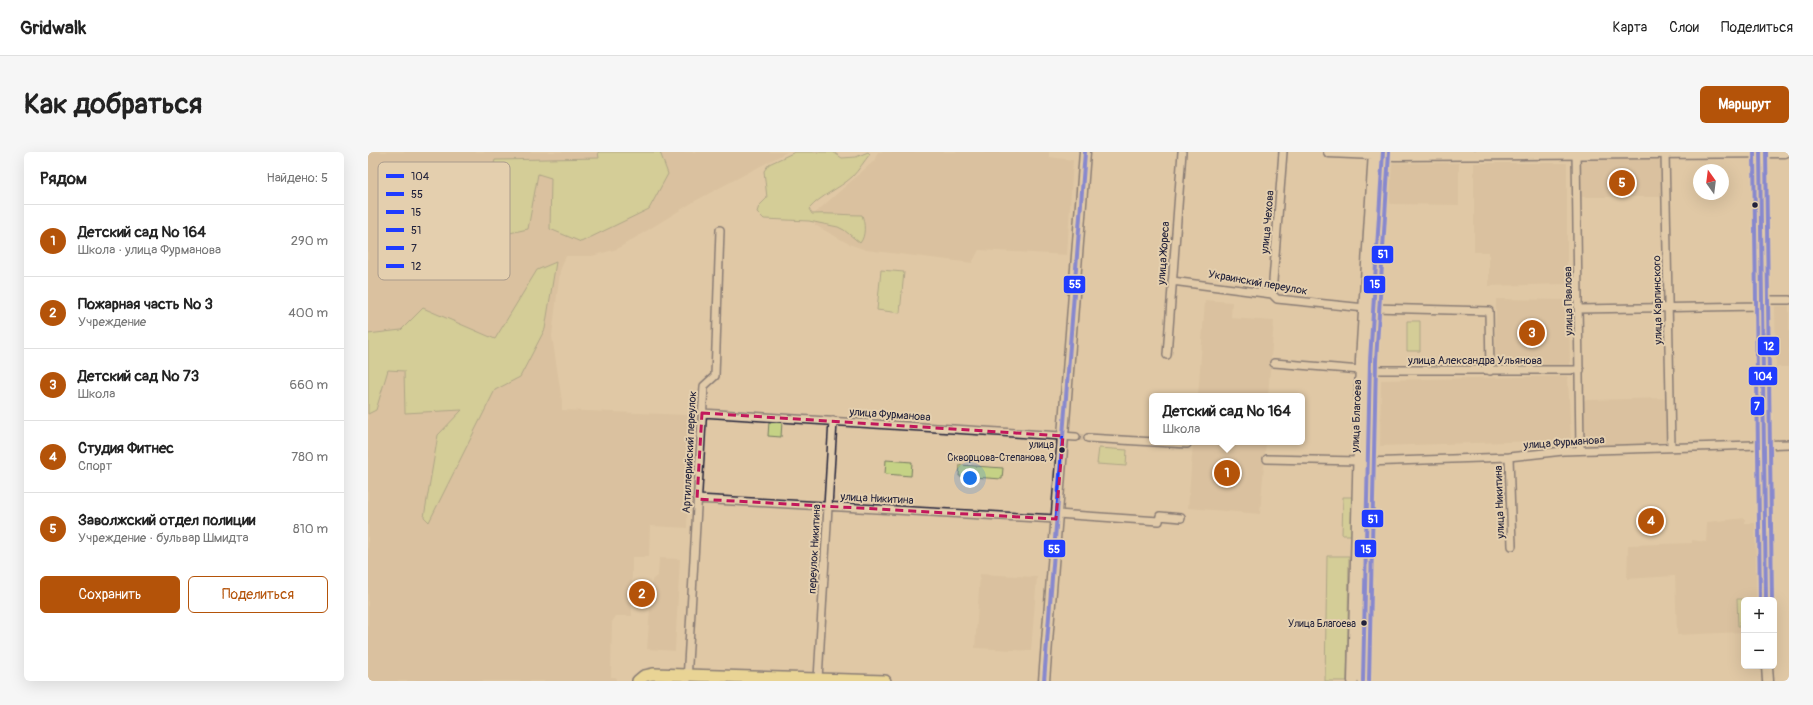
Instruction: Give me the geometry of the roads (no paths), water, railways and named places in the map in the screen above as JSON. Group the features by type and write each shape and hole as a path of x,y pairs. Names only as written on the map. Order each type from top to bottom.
{"main road":[{"path":"638,681 644,676 650,674 688,678 885,681"}],"street":[{"path":"1044,681 1085,152"},
{"name":"улица Жореса","path":"1167,355 1182,152"},
{"name":"улица Чехова","path":"1272,294 1283,152"},
{"path":"1329,152 1379,154 1785,152"},
{"name":"улица Карпинского","path":"1665,152 1671,447"},
{"path":"1760,152 1766,597"},
{"name":"улица Павлова","path":"1576,153 1580,450"},
{"name":"улица Благоева","path":"1353,681 1365,370 1379,154"},
{"name":"Артиллерийский переулок","path":"688,678 704,386 715,376 720,230"},
{"name":"Украинский переулок","path":"1172,281 1272,294 1277,299 1369,308 1489,311 1490,371"},
{"path":"1579,309 1667,308 1762,303 1789,300"},
{"name":"улица Александра Ульянова","path":"1274,363 1365,370 1580,370"},
{"name":"улица Фурманова","path":"702,412 1076,437"},
{"name":"переулок Никитина","path":"818,679 832,421"},
{"path":"1088,438 1149,442"},
{"name":"улица Фурманова","path":"1267,459 1362,462 1509,457 1580,450 1789,444"},
{"name":"улица Никитина","path":"1509,457 1512,546"},
{"name":"улица Благоева","path":"1362,462 1362,681"},
{"name":"улица Никитина","path":"697,499 1159,521 1160,516 1181,518"},
{"path":"1767,669 1768,681"}],"tunnel":[{"path":"1076,437 1088,438"}],"place":[{"name":"Заволжский отдел полиции","path":"1622,183"},
{"name":"Детский сад № 73","path":"1532,333"},
{"name":"улица Скворцова-Степанова, 9","path":"1062,450"},
{"name":"Детский сад № 164","path":"1227,473"},
{"name":"Студия Фитнес","path":"1651,521"},
{"name":"Пожарная часть № 3","path":"642,594"},
{"name":"Улица Благоева","path":"1364,623"}]}
